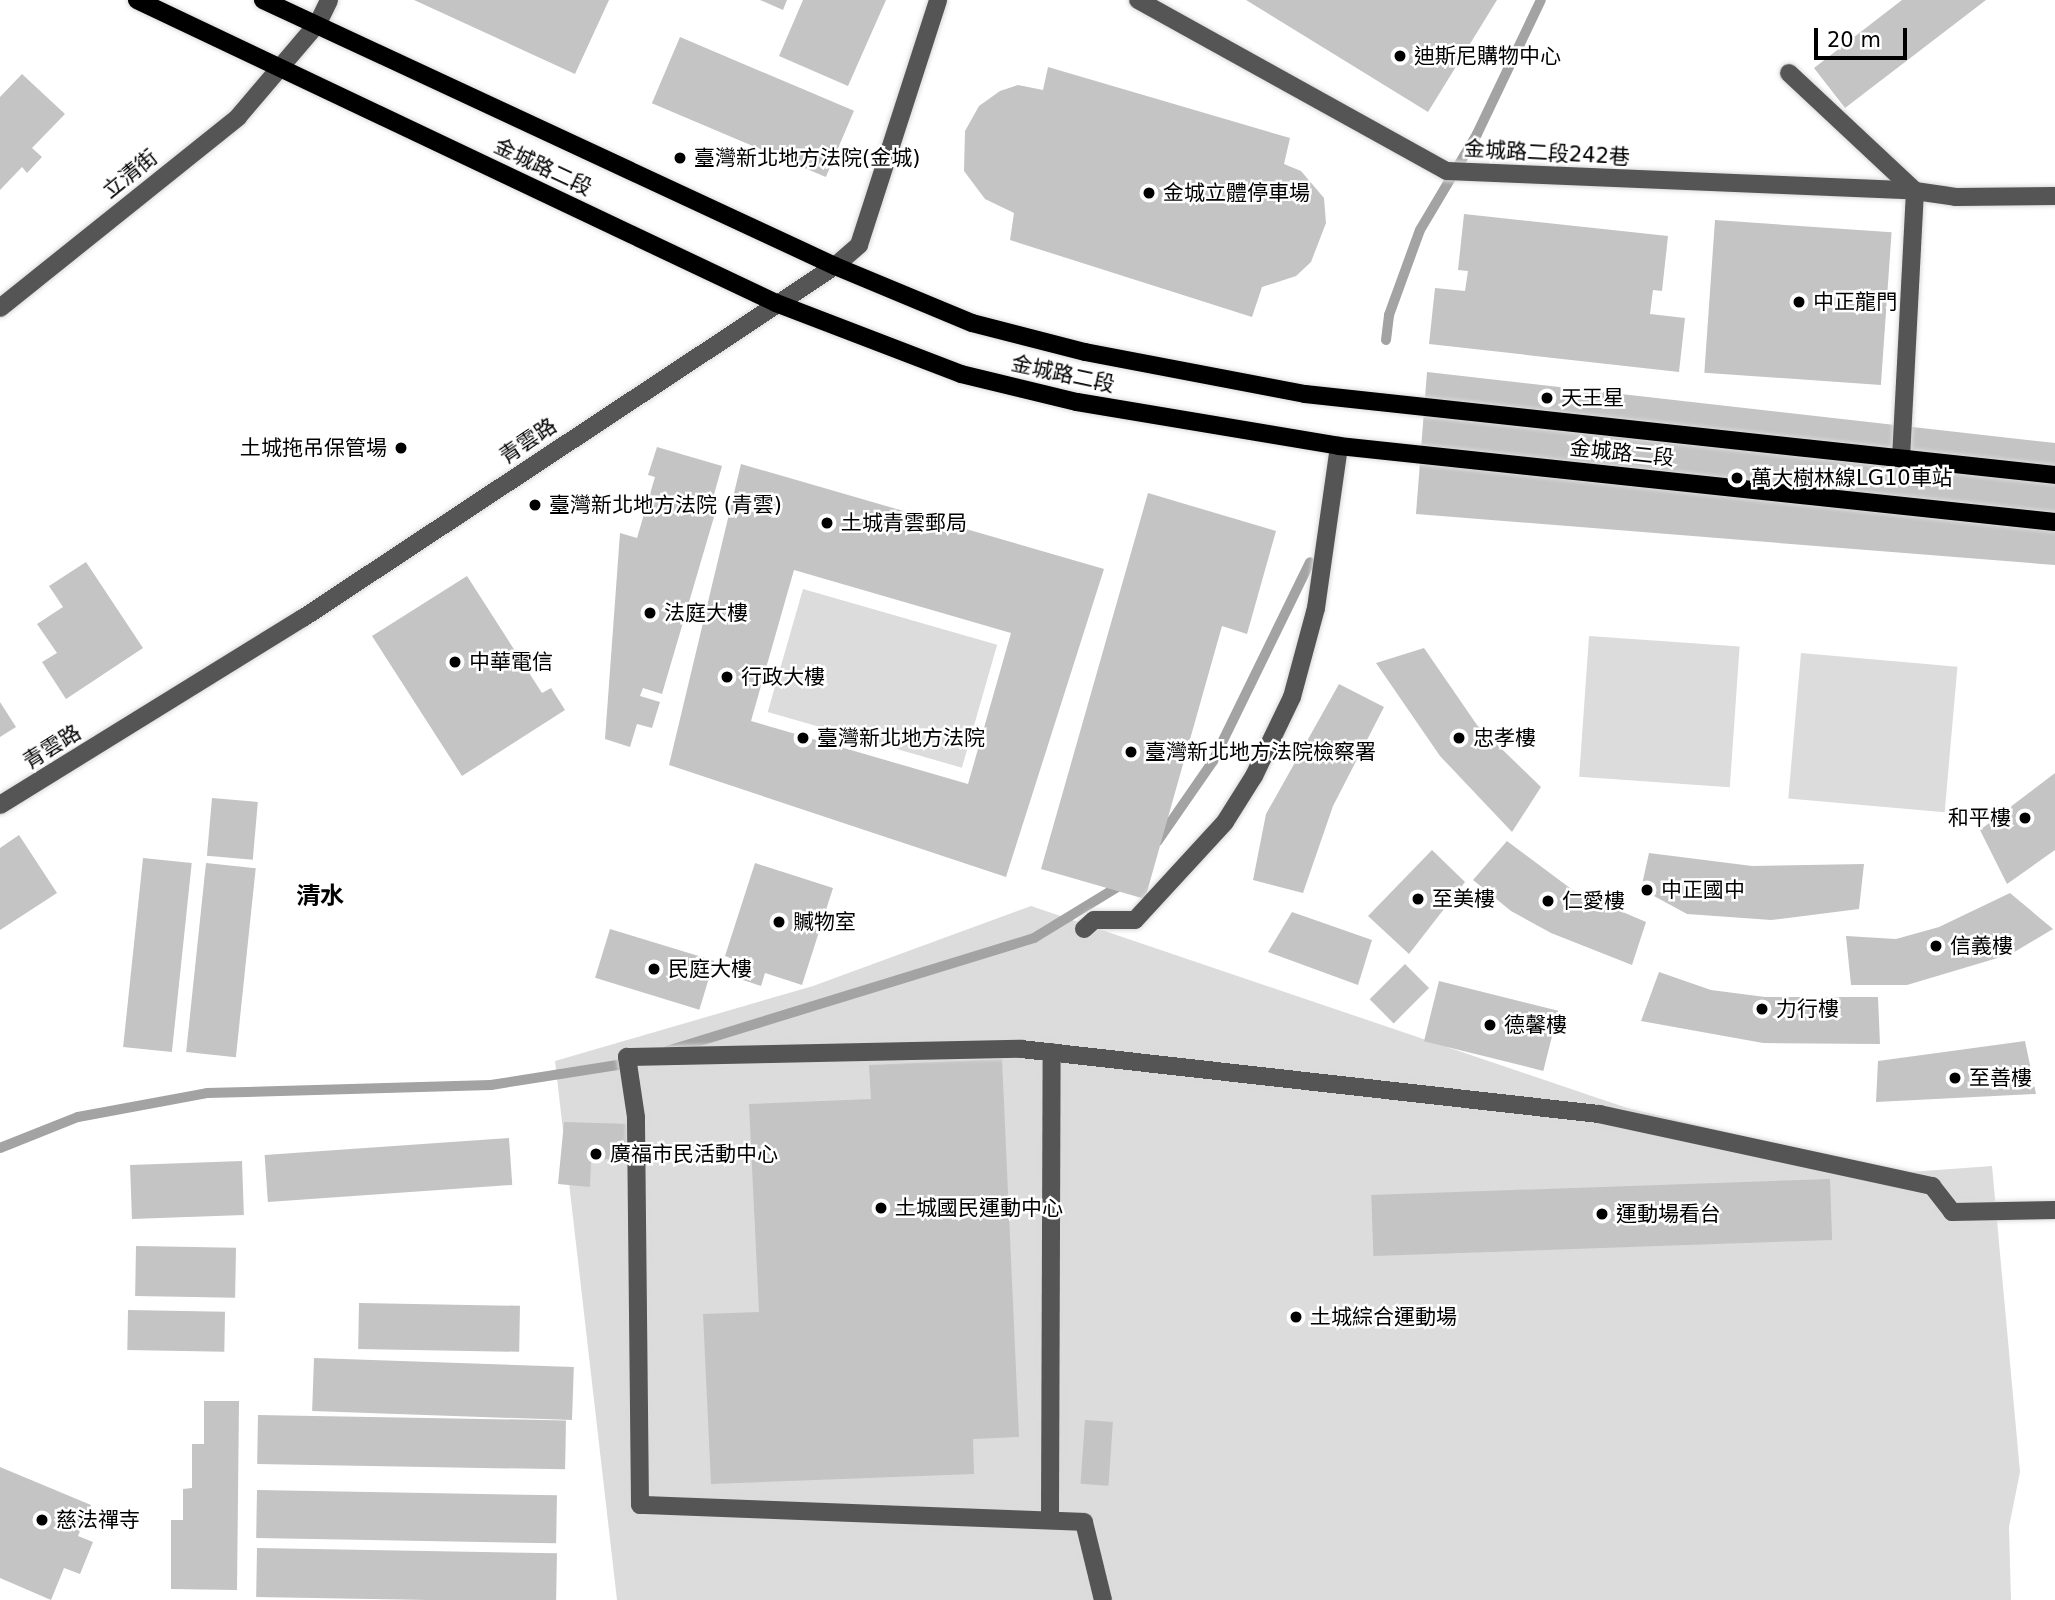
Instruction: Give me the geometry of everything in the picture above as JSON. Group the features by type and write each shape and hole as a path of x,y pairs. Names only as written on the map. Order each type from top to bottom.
{"main road":[{"name":"金城路二段","path":"137,0 776,303 961,374 1077,402 1339,446 2055,522"},
{"name":"金城路二段","path":"264,0 835,266 972,323 1261,387 2055,475"}],"street":[{"name":"立清街","path":"0,308 238,117 282,69 318,23 329,0"},
{"name":"青雲路","path":"0,805 303,618 835,266 859,245 938,0"},
{"name":"金城路二段242巷","path":"1138,0 1447,171 1915,191 1956,197 2055,196"},
{"path":"1789,73 1915,191 1901,459"},
{"path":"1084,929 1094,920 1135,920 1225,822 1254,776 1293,697 1316,608 1339,446"},
{"path":"1103,1600 1084,1522 640,1504 636,1117 627,1057 1052,1052 1599,1114 1932,1186 1952,1212 2055,1209"},
{"path":"1050,1520 1052,1052"}],"shaded area":[{"path":"803,589 997,645 962,768 768,712"},
{"path":"1589,636 1740,647 1730,787 1579,777"},
{"path":"1801,653 1957,667 1945,812 1788,798"},
{"name":"土城綜合運動場","path":"1031,906 1627,1108 1896,1173 1992,1166 2020,1472 2009,1527 2011,1600 617,1600 555,1061 813,986"}],"building":[{"path":"414,0 609,0 575,74"},
{"path":"760,0 787,0 783,10"},
{"path":"803,0 886,0 848,86 779,56"},
{"name":"迪斯尼購物中心","path":"1246,0 1497,0 1428,112"},
{"path":"1902,0 1986,0 1845,108 1814,68"},
{"path":"680,37 854,111 826,177 652,103"},
{"name":"金城立體停車場","path":"1048,67 1290,138 1284,164 1301,171 1324,198 1326,223 1311,262 1296,276 1262,287 1252,317 1010,240 1014,213 985,199 964,171 965,131 979,106 1000,91 1018,85 1043,90"},
{"path":"22,74 65,114 32,148 42,157 27,173 22,167 0,190 0,97"},
{"path":"1464,214 1668,236 1662,291 1653,290 1650,314 1685,318 1679,372 1429,344 1435,288 1465,291 1468,271 1458,270"},
{"name":"中正龍門","path":"1715,220 1892,232 1881,385 1704,373"},
{"name":"萬大樹林線LG10車站","path":"1427,372 2055,443 2055,565 1416,514"},
{"name":"法庭大樓","path":"657,447 722,466 713,498 719,500 662,694 643,688 640,696 660,702 652,728 637,724 630,747 605,739 620,533 637,538 655,477 648,475"},
{"name":"行政大樓","path":"741,464 1104,569 1006,877 669,765","holes":["794,570 1011,633 968,784 751,721"]},
{"name":"臺灣新北地方法院檢察署","path":"1148,493 1276,531 1247,634 1222,626 1145,899 1041,869"},
{"path":"86,562 143,648 66,699 42,662 57,653 37,624 63,607 49,586"},
{"name":"中華電信","path":"467,576 542,693 551,688 565,710 462,776 372,636"},
{"name":"忠孝樓","path":"1424,648 1477,725 1541,787 1512,832 1440,756 1376,663"},
{"path":"1339,684 1384,707 1333,806 1303,893 1253,880 1266,814"},
{"path":"0,702 16,727 0,737"},
{"name":"和平樓","path":"2055,773 2055,850 2007,884 1980,830"},
{"path":"212,798 258,802 253,860 207,856"},
{"path":"19,835 57,893 0,930 0,848"},
{"name":"仁愛樓","path":"1507,841 1574,891 1646,922 1632,965 1551,933 1511,911 1473,880"},
{"name":"至美樓","path":"1432,850 1465,882 1409,954 1368,916"},
{"path":"1649,853 1752,866 1864,864 1859,909 1771,920 1687,914 1641,889"},
{"path":"143,858 192,863 172,1052 123,1047"},
{"path":"206,863 256,868 236,1057 186,1052"},
{"name":"贓物室","path":"755,863 833,888 802,985 765,973 761,986 728,975 733,959 725,956"},
{"name":"信義樓","path":"2010,893 2053,929 2011,954 1907,985 1851,985 1846,936 1896,939 1939,927"},
{"path":"1292,912 1372,940 1358,985 1268,952"},
{"name":"民庭大樓","path":"610,929 714,961 699,1010 595,978"},
{"name":"至美樓","path":"1405,964 1429,988 1394,1023 1370,999"},
{"name":"力行樓","path":"1659,972 1711,990 1765,997 1878,997 1880,1044 1763,1043 1641,1021"},
{"name":"德馨樓","path":"1439,981 1558,1011 1543,1071 1424,1041"},
{"name":"至善樓","path":"2025,1041 2036,1094 1876,1102 1878,1061"},
{"name":"土城國民運動中心","path":"1002,1059 1019,1437 973,1439 974,1474 711,1484 703,1314 759,1312 749,1104 871,1099 869,1065"},
{"name":"廣福市民活動中心","path":"564,1122 631,1124 631,1158 591,1160 590,1187 558,1184"},
{"path":"509,1138 512,1185 268,1202 265,1155"},
{"path":"242,1161 244,1215 132,1219 130,1165"},
{"name":"運動場看台","path":"1830,1179 1832,1240 1373,1256 1371,1195"},
{"path":"136,1246 236,1248 235,1298 135,1296"},
{"path":"359,1303 520,1306 519,1352 358,1349"},
{"path":"128,1310 225,1312 224,1352 127,1350"},
{"path":"314,1358 574,1367 572,1420 312,1411"},
{"path":"204,1401 239,1401 237,1590 171,1589 171,1520 183,1520 183,1489 192,1488 192,1444 204,1444"},
{"path":"258,1415 566,1420 565,1469 257,1464"},
{"path":"1085,1420 1113,1422 1108,1486 1081,1484"},
{"name":"慈法禪寺","path":"0,1467 91,1505 78,1536 93,1542 80,1574 64,1568 51,1600 0,1578"},
{"path":"257,1490 557,1495 556,1543 256,1538"},
{"path":"257,1548 557,1553 556,1600 256,1597"}],"waterway":[{"path":"1386,340 1389,315 1420,230 1477,134 1541,0"},
{"path":"1157,842 1213,761 1310,562"},
{"path":"667,1051 1034,938 1124,883"},
{"path":"0,1148 78,1117 207,1093 491,1085 630,1063"}],"place":[{"name":"迪斯尼購物中心","path":"1400,56"},
{"name":"臺灣新北地方法院(金城)","path":"680,158"},
{"name":"金城立體停車場","path":"1149,193"},
{"name":"中正龍門","path":"1799,302"},
{"name":"天王星","path":"1547,398"},
{"name":"土城拖吊保管場","path":"401,448"},
{"name":"萬大樹林線LG10車站","path":"1737,478"},
{"name":"臺灣新北地方法院 (青雲)","path":"535,505"},
{"name":"土城青雲郵局","path":"827,523"},
{"name":"法庭大樓","path":"650,613"},
{"name":"中華電信","path":"455,662"},
{"name":"行政大樓","path":"727,677"},
{"name":"臺灣新北地方法院","path":"803,738"},
{"name":"忠孝樓","path":"1459,738"},
{"name":"臺灣新北地方法院檢察署","path":"1131,752"},
{"name":"和平樓","path":"2025,818"},
{"name":"中正國中","path":"1647,890"},
{"name":"至美樓","path":"1418,899"},
{"name":"仁愛樓","path":"1548,901"},
{"name":"贓物室","path":"779,922"},
{"name":"信義樓","path":"1936,946"},
{"name":"民庭大樓","path":"654,969"},
{"name":"力行樓","path":"1762,1009"},
{"name":"德馨樓","path":"1490,1025"},
{"name":"至善樓","path":"1955,1078"},
{"name":"廣福市民活動中心","path":"596,1154"},
{"name":"土城國民運動中心","path":"881,1208"},
{"name":"運動場看台","path":"1602,1214"},
{"name":"土城綜合運動場","path":"1296,1317"},
{"name":"慈法禪寺","path":"42,1520"}],"district":[{"name":"清水","path":"320,897"}]}
